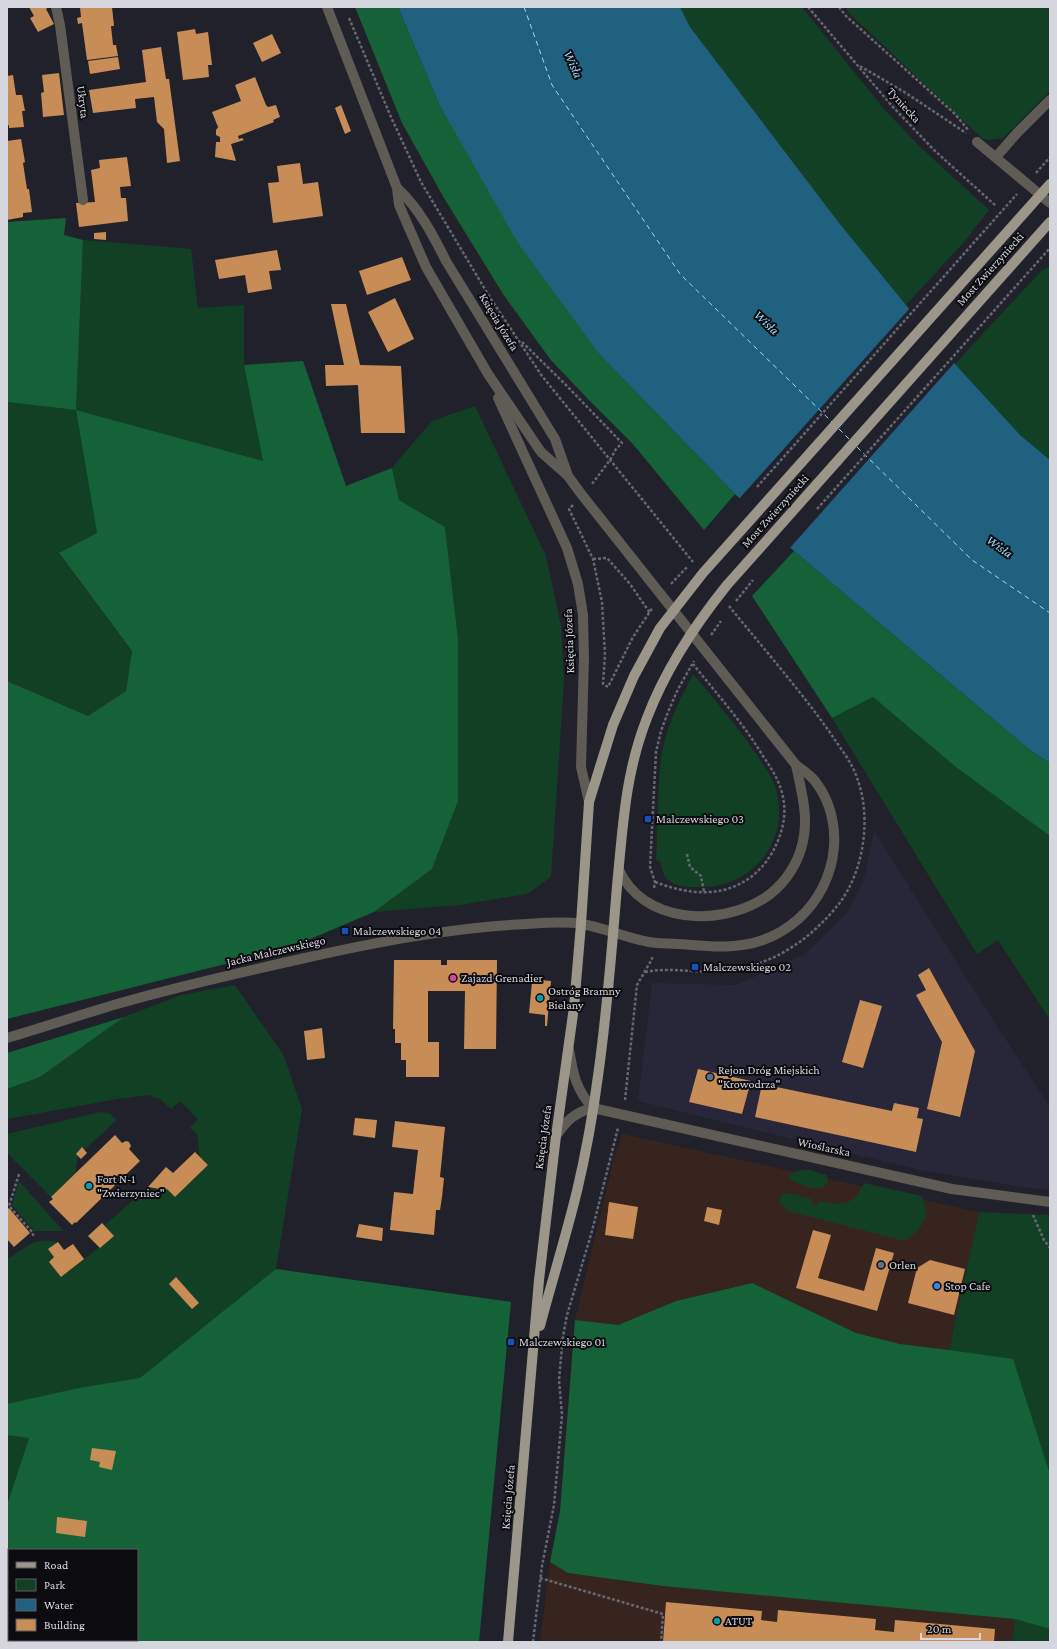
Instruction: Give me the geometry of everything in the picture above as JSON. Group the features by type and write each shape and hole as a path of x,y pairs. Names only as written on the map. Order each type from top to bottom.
{"main road":[{"name":"Most Zwierzyniecki","path":"589,802 612,725 646,652 674,608 703,573 1050,184"},
{"name":"Most Zwierzyniecki","path":"619,870 622,820 630,771 646,719 666,675 693,630 727,585 1050,222"},
{"name":"Księcia Józefa","path":"508,1642 539,1280 556,1136 569,1049 581,924 589,802"},
{"name":"Księcia Józefa","path":"533,1353 577,1190 594,1108 619,870"}],"street":[{"name":"Ukryta","path":"56,7 60,25 83,200"},
{"name":"Księcia Józefa","path":"327,7 397,188 399,206 426,267 488,374 541,452 568,476 610,532 796,765 814,780 822,791 833,820 835,838 834,856 825,886 818,898 792,924 765,940 731,946 650,942 581,924"},
{"path":"996,157 1017,133 1050,100"},
{"path":"978,142 1050,203"},
{"name":"Księcia Józefa","path":"397,188 410,200 434,237 446,261 555,439 568,476"},
{"name":"Księcia Józefa","path":"488,374 567,548 578,584 583,615 584,657 581,767 589,802"},
{"name":"Księcia Józefa","path":"619,870 629,888 642,900 681,915 703,916 723,914 749,907 764,899 786,878 800,851 804,837 806,824 805,809 796,765"},
{"name":"Jacka Malczewskiego","path":"7,1038 139,998 234,974 344,949 481,928 526,924 581,924"},
{"path":"569,1049 572,1070 578,1088 584,1099 594,1108"},
{"path":"556,1136 572,1117 582,1110 594,1108"},
{"name":"Wioślarska","path":"594,1108 952,1189 1050,1202"}],"path":[{"name":"Tyniecka","path":"808,7 892,106 929,144 996,206"},
{"path":"839,7 846,16 955,114 978,142"},
{"path":"348,14 391,117 421,182 489,296 542,376"},
{"path":"858,65 906,93 978,142"},
{"path":"1034,174 1050,156"},
{"path":"755,489 1018,192"},
{"path":"816,510 1050,248"},
{"path":"518,338 622,443 616,449 591,486"},
{"path":"671,585 697,555"},
{"path":"593,559 607,558 630,584 653,616"},
{"path":"728,609 758,575"},
{"path":"608,687 633,637 656,602"},
{"path":"710,635 724,616"},
{"path":"654,894 655,882 650,867 656,752 661,731 678,688 698,655"},
{"path":"655,882 677,890 704,892 727,889 745,881 756,873 773,852 783,828 785,814 783,797 774,773 748,732 688,659"},
{"path":"687,854 690,867 701,876 704,892"},
{"path":"626,1105 625,1094 637,985 652,959"},
{"path":"532,1642 540,1578 554,1505 562,1415 559,1380 563,1336 567,1315 592,1231 617,1130"},
{"path":"19,1174 9,1206 33,1233 33,1236"},
{"path":"1026,1199 1044,1240 1050,1248"},
{"path":"540,1578 663,1614 661,1642"}],"shaded area":[{"path":"874,831 989,1014 1050,1107 1050,1190 919,1170 638,1101 652,983 735,985 804,955 847,913 864,879"},
{"path":"622,1134 979,1212 949,1350 900,1344 856,1333 752,1283 676,1301 618,1325 575,1320 614,1159"},
{"path":"550,1562 568,1573 663,1586 1015,1619 1012,1642 540,1642"}],"green space":[{"path":"355,7 398,7 439,104 600,355 735,494 704,530 632,443 550,359 503,294 444,198 402,123"},
{"path":"680,7 802,7 884,109 918,145 989,210 964,242 906,305 838,223 690,27"},
{"path":"845,7 1050,7 1050,91 1003,138 990,140 983,139 850,14"},
{"path":"66,218 64,235 83,240 76,410 7,402 7,222"},
{"path":"83,240 191,249 198,308 244,305 244,365 263,461 76,410"},
{"path":"1050,267 1050,460 1020,435 955,364 1042,270"},
{"path":"303,361 346,486 392,468 399,500 445,527 458,639 458,801 432,869 374,912 289,948 7,1019 7,681 88,716 126,691 132,651 59,553 97,533 76,410 263,461 244,365"},
{"path":"7,402 76,410 97,533 59,554 132,651 126,691 88,716 7,681"},
{"path":"475,406 546,556 561,626 564,681 551,877 527,894 460,905 374,912 432,869 458,801 458,639 445,527 399,500 392,468 432,421"},
{"path":"794,551 1031,751 1050,763 1050,836 957,768 873,697 832,718 752,596"},
{"path":"693,674 734,723 757,755 775,786 779,806 778,825 773,842 763,858 751,870 735,880 717,885 689,887 674,884 668,880 665,876 660,861 656,860 659,784 663,748 673,715"},
{"path":"873,697 957,768 1050,836 1050,1020 998,940 977,954 832,718"},
{"path":"235,985 284,1056 302,1109 276,1269 166,1398 29,1438 7,1505 7,1259 36,1242 58,1242 54,1257 49,1262 61,1277 114,1236 104,1226 148,1187 167,1189 175,1197 208,1165 200,1157 197,1134 190,1128 198,1119 180,1101 171,1109 160,1099 148,1095 117,1099 7,1119 7,1089 40,1077 124,1017 181,995"},
{"path":"124,1017 40,1077 7,1089 7,1053"},
{"path":"100,1112 109,1113 117,1120 84,1150 82,1148 76,1154 78,1156 75,1174 51,1197 7,1153 7,1134"},
{"path":"809,1170 827,1175 828,1182 821,1188 813,1188 798,1183 788,1177 794,1172"},
{"path":"19,1181 63,1231 34,1231 12,1205"},
{"path":"864,1183 921,1196 926,1210 924,1222 905,1241 788,1211 779,1201 782,1195 789,1193 811,1199 811,1204 817,1206 819,1201 841,1204 852,1200 860,1191"},
{"path":"979,1212 1050,1215 1050,1474 1013,1360 949,1350"},
{"path":"276,1269 511,1302 479,1642 7,1642 7,1505 29,1438 7,1435 7,1404 79,1388 140,1378"},
{"path":"752,1283 856,1333 900,1344 1013,1359 1050,1474 1050,1629 1015,1619 663,1586 568,1573 550,1562 560,1511 575,1320 618,1325 676,1301"},
{"path":"1015,1619 1050,1629 1050,1642 1012,1642"}],"water":[{"name":"Wisła","path":"398,7 680,7 690,27 839,223 955,364 1020,435 1050,460 1050,763 1031,751 794,551 735,494 600,355 518,243 439,104"}],"pier":[{"path":"910,308 956,361 789,549 738,500"}],"building":[{"path":"29,7 49,7 46,9 54,24 38,32 30,18 34,16"},
{"path":"80,7 112,7 114,26 111,26 113,45 116,45 118,56 87,60 82,23 78,24 77,18 81,17"},
{"path":"195,29 196,34 208,32 212,65 208,65 209,77 183,80 177,32"},
{"path":"272,34 281,53 262,62 253,43"},
{"path":"161,47 166,79 169,79 180,161 167,163 164,129 157,122 154,97 135,99 136,108 93,113 89,90 146,82 142,50"},
{"path":"118,57 120,69 90,74 88,61"},
{"path":"59,73 64,115 43,117 41,93 44,92 42,75"},
{"path":"13,75 16,95 22,95 25,111 22,111 24,127 9,128 9,125 7,126 7,76"},
{"path":"255,77 266,105 268,107 276,105 280,117 273,120 274,122 238,136 239,139 242,138 244,140 231,144 236,161 215,157 216,142 220,142 220,137 216,135 216,130 219,126 218,127 212,112 241,101 235,85"},
{"path":"341,105 351,131 345,134 335,108"},
{"path":"21,139 25,162 23,163 27,189 29,189 32,212 23,213 23,217 7,220 7,141"},
{"path":"127,157 131,186 120,187 121,198 126,198 128,221 79,227 76,203 95,202 91,170 100,168 99,160"},
{"path":"300,163 303,184 318,182 323,216 273,223 268,183 279,182 277,166"},
{"path":"106,232 106,240 94,239 94,233"},
{"path":"277,250 281,270 269,271 272,289 248,293 245,275 219,279 215,260"},
{"path":"402,257 411,280 367,295 359,271"},
{"path":"395,298 414,339 388,352 368,312"},
{"path":"331,304 346,304 360,365 401,366 405,433 361,433 358,385 326,386 325,365 344,365"},
{"path":"394,960 441,960 441,965 447,965 447,960 497,960 496,1049 464,1049 465,991 428,991 428,1042 439,1042 439,1077 406,1077 406,1060 401,1060 401,1043 395,1043 395,1029 393,1029"},
{"path":"929,968 975,1051 960,1117 927,1109 942,1042 916,995 926,990 918,975"},
{"name":"Ostróg Bramny Bielany","path":"521,978 551,981 547,1026 545,1026 545,1015 529,1013 532,982 521,981"},
{"path":"860,1000 882,1006 863,1068 842,1062"},
{"path":"322,1028 325,1058 307,1060 304,1031"},
{"path":"698,1069 751,1081 742,1114 689,1102"},
{"path":"762,1084 892,1111 894,1103 919,1108 917,1118 923,1119 916,1152 755,1117"},
{"path":"355,1118 377,1120 375,1138 353,1135"},
{"path":"395,1121 445,1127 440,1177 444,1178 440,1210 436,1210 434,1235 390,1230 394,1192 413,1194 418,1150 392,1147"},
{"name":"Fort N-1 \"Zwierzyniec\"","path":"115,1135 122,1143 126,1141 129,1142 131,1146 129,1149 140,1161 76,1223 75,1222 72,1225 49,1202 53,1199 51,1197"},
{"path":"82,1147 87,1153 81,1159 76,1154"},
{"path":"195,1152 208,1165 175,1197 167,1189 148,1187 166,1167 173,1173"},
{"path":"609,1202 638,1207 633,1239 605,1235"},
{"path":"707,1207 722,1210 719,1225 704,1221"},
{"path":"9,1208 30,1233 14,1247 7,1239 7,1210"},
{"path":"102,1223 114,1236 100,1248 88,1236"},
{"path":"359,1224 383,1228 382,1241 356,1237"},
{"name":"Orlen","path":"813,1230 831,1235 818,1278 864,1291 876,1248 894,1253 877,1311 796,1288"},
{"path":"58,1242 64,1250 73,1244 84,1259 61,1277 49,1262 54,1257 48,1249"},
{"name":"Stop Cafe","path":"930,1260 965,1269 954,1315 908,1303 917,1268"},
{"path":"176,1277 199,1303 192,1309 169,1284"},
{"path":"92,1448 116,1451 112,1470 99,1467 100,1462 90,1460"},
{"path":"57,1517 87,1521 85,1537 56,1533"},
{"name":"ATUT","path":"666,1602 762,1611 761,1620 777,1622 778,1610 876,1619 875,1630 894,1632 895,1620 995,1629 994,1642 663,1642"}],"ferry route":[{"path":"524,7 552,85 680,274 832,422"},
{"path":"839,429 851,441"},
{"path":"857,447 972,560 1050,613"}],"place":[{"name":"Malczewskiego 03","path":"648,819"},
{"name":"Malczewskiego 04","path":"345,931"},
{"name":"Malczewskiego 02","path":"695,967"},
{"name":"Zajazd Grenadier","path":"453,978"},
{"name":"Ostróg Bramny Bielany","path":"540,998"},
{"name":"Rejon Dróg Miejskich \"Krowodrza\"","path":"710,1077"},
{"name":"Fort N-1 \"Zwierzyniec\"","path":"89,1186"},
{"name":"Orlen","path":"881,1265"},
{"name":"Stop Cafe","path":"937,1286"},
{"name":"Malczewskiego 01","path":"511,1342"},
{"name":"ATUT","path":"717,1621"}]}
